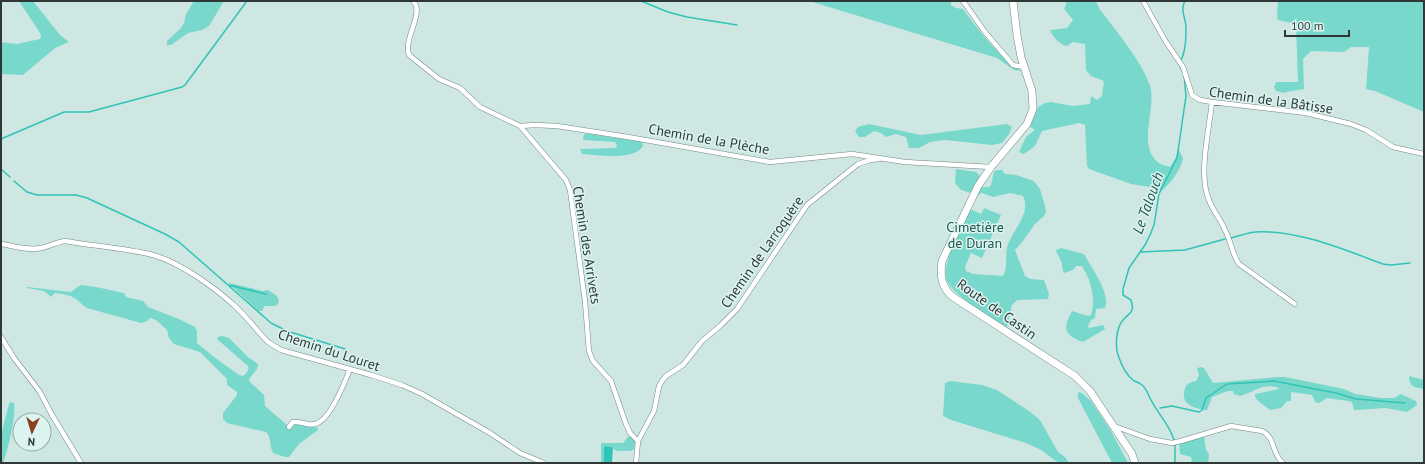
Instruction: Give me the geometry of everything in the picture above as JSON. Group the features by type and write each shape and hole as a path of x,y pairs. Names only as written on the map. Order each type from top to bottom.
{"street":[{"name":"Chemin des Arrivets","path":"413,1 417,11 407,46 409,55 439,79 460,88 480,107 520,126 566,180 585,300 589,350 593,361 611,381 630,433 638,441"},
{"path":"963,1 985,32 1013,65 1024,67"},
{"name":"Route de Castin","path":"1013,1 1017,35 1024,67 1034,100 1030,117 1022,131 991,167 968,205 945,253 940,270 942,283 953,297 1075,376 1083,383 1090,391 1132,454 1135,463"},
{"name":"Chemin de la Bâtisse","path":"1143,1 1166,42 1183,67 1192,95 1200,100 1306,113 1331,119 1360,127 1393,147 1424,154"},
{"path":"1212,102 1204,166 1204,179 1209,200 1226,232 1235,258 1239,264 1295,304"},
{"name":"Chemin de la Plèche","path":"520,126 557,126 628,136 770,162 852,154 905,162 991,167"},
{"name":"Chemin de Larroquère","path":"638,441 654,411 659,386 662,381 666,376 682,365 702,341 737,309 807,205 858,164 870,160 886,158"},
{"name":"Chemin du Louret","path":"1,244 33,249 42,248 65,241 131,251 164,259 194,275 214,289 236,307 268,342 275,347 350,368 422,394 490,433 520,453 544,463"},
{"path":"1,337 14,358 40,392 81,463"},
{"path":"290,427 293,422 314,425 321,422 344,386 350,368"},
{"path":"1112,425 1150,439 1172,443 1231,426 1262,431 1266,432 1268,435 1276,456 1283,463"},
{"path":"636,463 638,441"}],"green space":[{"path":"19,1 33,1 60,35 69,42 55,48 23,75 1,74 1,42 17,44 40,39 41,35"},
{"path":"194,1 224,1 209,26 202,30 188,33 171,45 167,45 167,41 181,28 186,14"},
{"path":"809,1 951,1 951,5 956,8 963,9 1005,59 1022,71 1014,70 997,58"},
{"path":"1066,1 1096,1 1099,8 1135,56 1146,76 1150,86 1151,95 1148,137 1152,156 1160,164 1170,167 1176,157 1178,148 1183,158 1180,168 1173,179 1161,192 1157,194 1156,188 1131,184 1089,169 1087,166 1085,125 1079,123 1042,131 1035,146 1024,154 1019,152 1026,137 1035,130 1030,127 1038,107 1045,103 1051,102 1073,106 1090,104 1091,96 1097,100 1102,96 1104,81 1091,76 1086,70 1085,44 1073,42 1067,46 1064,45 1057,40 1050,30 1067,28 1073,20 1064,9"},
{"path":"1278,1 1424,1 1424,112 1375,91 1366,89 1369,47 1351,47 1344,52 1311,51 1303,59 1304,89 1284,93 1276,91 1274,87 1276,82 1298,82 1296,24 1278,20"},
{"path":"869,124 921,135 1007,124 1012,127 1002,143 992,145 945,140 930,142 919,148 909,148 906,137 896,134 886,137 881,133 874,131 865,137 859,137 855,131 858,127"},
{"path":"584,134 642,142 643,146 632,154 606,156 582,154 580,149 616,148 617,146 615,142 583,140"},
{"path":"956,169 976,172 980,176 971,193 961,190 955,183"},
{"name":"Cimetière de Duran","path":"997,170 1002,170 1005,174 1016,175 1034,181 1040,189 1046,212 1015,250 1025,276 1030,279 1044,280 1049,294 1048,299 1017,300 1012,305 1007,327 963,299 949,285 946,278 947,262 950,253 970,209 981,214 984,208 1001,215 982,258 971,253 965,267 966,271 973,274 1003,276 1007,248 1023,216 1025,203 1023,196 1010,193 993,197 982,193 979,194 973,203 980,187 989,187 991,185 994,172"},
{"path":"1061,248 1084,254 1103,288 1105,295 1105,308 1096,309 1095,318 1091,320 1088,326 1089,328 1103,325 1105,329 1083,342 1068,334 1066,326 1072,311 1088,316 1091,315 1093,303 1092,290 1088,277 1082,266 1076,266 1073,270 1064,273 1056,250"},
{"path":"229,283 263,291 268,290 276,295 279,300 278,304 275,306 265,306 262,311 259,311"},
{"path":"82,285 124,293 126,297 143,301 148,307 195,327 197,331 197,343 239,375 243,376 247,372 248,366 218,340 217,337 222,336 229,338 248,357 258,364 257,369 249,379 250,382 264,395 265,406 287,425 293,426 297,423 318,428 318,430 299,444 289,457 273,453 268,434 266,432 227,423 223,419 223,413 237,395 237,392 227,385 227,379 200,352 174,344 169,338 167,330 156,320 150,318 141,323 87,308 76,299 69,296 55,293 51,297 44,291 27,288 71,292"},
{"path":"1197,368 1204,368 1213,383 1285,377 1344,389 1355,394 1381,398 1394,398 1401,394 1416,401 1417,405 1407,412 1386,408 1354,410 1352,402 1327,398 1319,403 1315,402 1312,395 1291,392 1291,401 1287,401 1281,408 1270,410 1257,400 1255,396 1255,394 1279,389 1274,386 1269,386 1259,388 1240,396 1234,394 1233,391 1228,391 1212,397 1207,410 1203,410 1188,404 1184,397 1186,385 1197,380 1199,374"},
{"path":"1409,376 1424,380 1424,389 1413,386 1410,383"},
{"path":"950,381 982,385 997,390 1029,411 1040,420 1058,452 1065,457 1069,463 1060,463 1041,450 1026,443 951,420 943,416 945,383"},
{"path":"1078,392 1082,393 1091,401 1111,431 1128,463 1112,463 1078,398"},
{"path":"10,402 14,403 14,412 12,412 12,429 5,457 3,463 1,463 1,435"},
{"path":"631,436 635,441 634,449 631,451 616,451 612,447 605,446 605,463 601,463 601,443 623,443 628,437"},
{"path":"1204,436 1206,450 1209,454 1208,463 1192,463 1191,457 1180,454 1179,443"}],"shaded area":[{"path":"605,446 613,448 612,463 604,462"}],"waterway":[{"path":"1,139 64,112 89,112 182,87 247,1"},
{"path":"641,1 668,12 687,17 737,25"},
{"name":"Le Talouch","path":"1181,60 1186,39 1186,26 1183,10 1185,1"},
{"name":"Le Talouch","path":"1174,440 1170,429 1145,388 1131,379 1124,369 1118,355 1116,342 1121,323 1132,310 1131,300 1123,295 1123,289 1129,268 1150,235 1154,225 1159,194 1177,158 1186,96 1184,75 1179,64"},
{"path":"1,169 10,177"},
{"path":"14,181 27,192 37,195 76,195 87,198 179,242 228,285 266,294"},
{"path":"1231,238 1255,232 1287,234 1337,247 1383,264 1391,265 1410,263"},
{"path":"1140,252 1185,250 1225,239"},
{"path":"229,286 271,323 287,331 345,349"},
{"path":"1160,408 1172,406 1199,412 1202,410 1206,398 1227,384 1274,381 1336,393 1356,399 1405,403"},
{"name":"Le Talouch","path":"1175,445 1175,463"}]}
